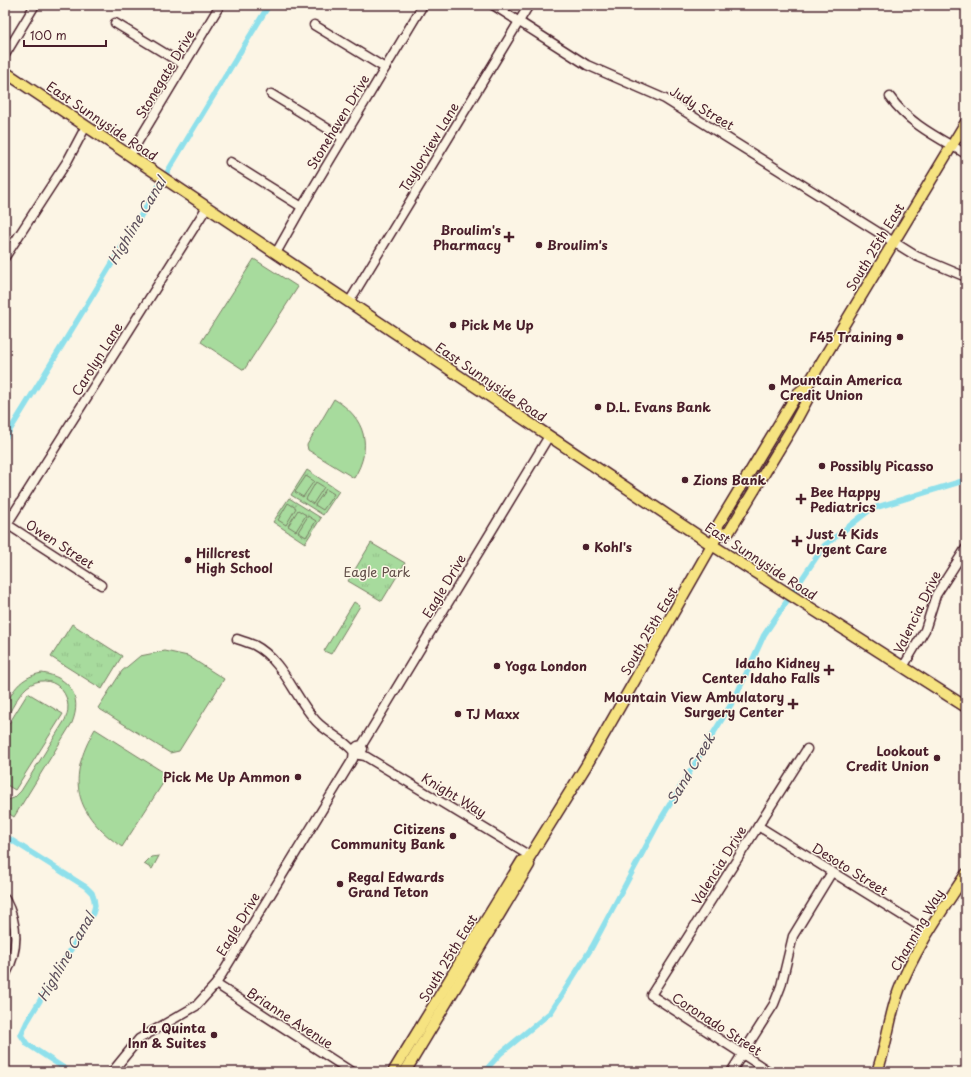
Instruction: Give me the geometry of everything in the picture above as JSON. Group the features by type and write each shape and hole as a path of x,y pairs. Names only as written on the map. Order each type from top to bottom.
{"main road":[{"name":"East Sunnyside Road","path":"6,76 130,155 549,436 714,541 786,593 966,707"},
{"name":"South 25th East","path":"405,1072 522,861 528,858 586,766 654,649 714,541 718,525 797,394 807,386 966,122"},
{"name":"South 25th East","path":"714,541 729,532 771,465 807,400 807,386"},
{"name":"Channing Way","path":"877,1072 898,991 918,949 966,874"},
{"name":"South 25th East","path":"393,1072 460,972"},
{"path":"399,1072 404,1062 405,1053"}],"street":[{"path":"5,55 35,5"},
{"name":"Stonegate Drive","path":"130,155 220,5"},
{"name":"Stonehaven Drive","path":"276,253 423,5"},
{"name":"Judy Street","path":"493,5 587,64 664,99 928,262 966,277"},
{"name":"Taylorview Lane","path":"349,302 530,5"},
{"path":"114,23 184,65"},
{"path":"314,25 385,68"},
{"path":"271,94 343,138"},
{"path":"890,97 897,107 914,121 966,154"},
{"path":"5,257 68,160 86,126"},
{"path":"230,162 302,207"},
{"name":"Carolyn Lane","path":"6,524 207,207"},
{"name":"Eagle Drive","path":"112,1072 139,1039 196,1006 216,984 549,436"},
{"name":"Owen Street","path":"6,524 102,585"},
{"name":"Valencia Drive","path":"903,667 925,630 936,595 966,548"},
{"name":"Knight Way","path":"237,639 254,645 266,654 278,668 303,706 316,722 358,751 528,858"},
{"name":"Valencia Drive","path":"650,995 807,749"},
{"name":"Desoto Street","path":"758,826 929,932"},
{"path":"731,1072 778,995 793,936 832,872"},
{"path":"5,899 11,912 17,940 14,956 5,976"},
{"name":"Brianne Avenue","path":"216,984 352,1072"},
{"name":"Coronado Street","path":"650,995 770,1072"}],"green space":[{"path":"254,259 298,287 244,370 201,342"},
{"path":"334,399 353,415 363,434 363,455 360,466 354,478 308,450 307,445"},
{"path":"307,470 339,491 323,515 291,495"},
{"path":"306,476 314,481 303,497 295,492"},
{"path":"316,482 324,487 313,504 306,499"},
{"path":"326,489 334,494 323,510 315,505"},
{"path":"289,498 321,518 305,543 273,522"},
{"path":"288,503 296,508 286,525 278,520"},
{"path":"298,510 306,515 296,531 288,526"},
{"path":"308,516 316,521 306,537 298,532"},
{"name":"Eagle Park","path":"371,543 405,563 382,601 348,581"},
{"path":"354,602 360,606 331,654 324,651"},
{"path":"72,624 122,656 102,689 51,657"},
{"path":"165,651 188,656 224,679 179,751 170,753 98,708 122,671 140,656"},
{"path":"42,673 60,679 71,689 76,704 75,713 72,723 14,817 5,811 5,801 14,798 21,791 65,720 68,710 64,693 59,687 44,681 36,682 27,687 21,694 5,721 7,704 14,690 26,679"},
{"path":"28,693 63,714 15,790 5,784 5,730"},
{"path":"95,729 163,772 165,780 122,847 106,835 93,822 85,808 80,794 78,780 80,764"},
{"path":"159,856 152,869 144,864 151,857"}],"waterway":[{"name":"Highline Canal","path":"5,438 269,5"},
{"name":"Sand Creek","path":"484,1072 501,1053 551,1012 592,947 659,822 735,698 764,635 824,546 871,509 966,480"},
{"name":"Highline Canal","path":"5,836 86,887 92,893 94,899 95,906 93,913 27,1022 21,1035 27,1044 70,1072"}],"place":[{"name":"Broulim's Pharmacy","path":"509,237"},
{"name":"Broulim's","path":"539,245"},
{"name":"Pick Me Up","path":"453,325"},
{"name":"F45 Training","path":"900,337"},
{"name":"Mountain America Credit Union","path":"772,387"},
{"name":"D.L. Evans Bank","path":"598,407"},
{"name":"Possibly Picasso","path":"822,466"},
{"name":"Zions Bank","path":"685,480"},
{"name":"Bee Happy Pediatrics","path":"801,499"},
{"name":"Just 4 Kids Urgent Care","path":"797,541"},
{"name":"Kohl's","path":"586,547"},
{"name":"Hillcrest High School","path":"188,560"},
{"name":"Yoga London","path":"497,666"},
{"name":"Idaho Kidney Center Idaho Falls","path":"829,670"},
{"name":"Mountain View Ambulatory Surgery Center","path":"793,704"},
{"name":"TJ Maxx","path":"458,714"},
{"name":"Lookout Credit Union","path":"937,758"},
{"name":"Pick Me Up Ammon","path":"298,777"},
{"name":"Citizens Community Bank","path":"453,836"},
{"name":"Regal Edwards Grand Teton","path":"340,884"},
{"name":"La Quinta Inn & Suites","path":"214,1035"}]}
